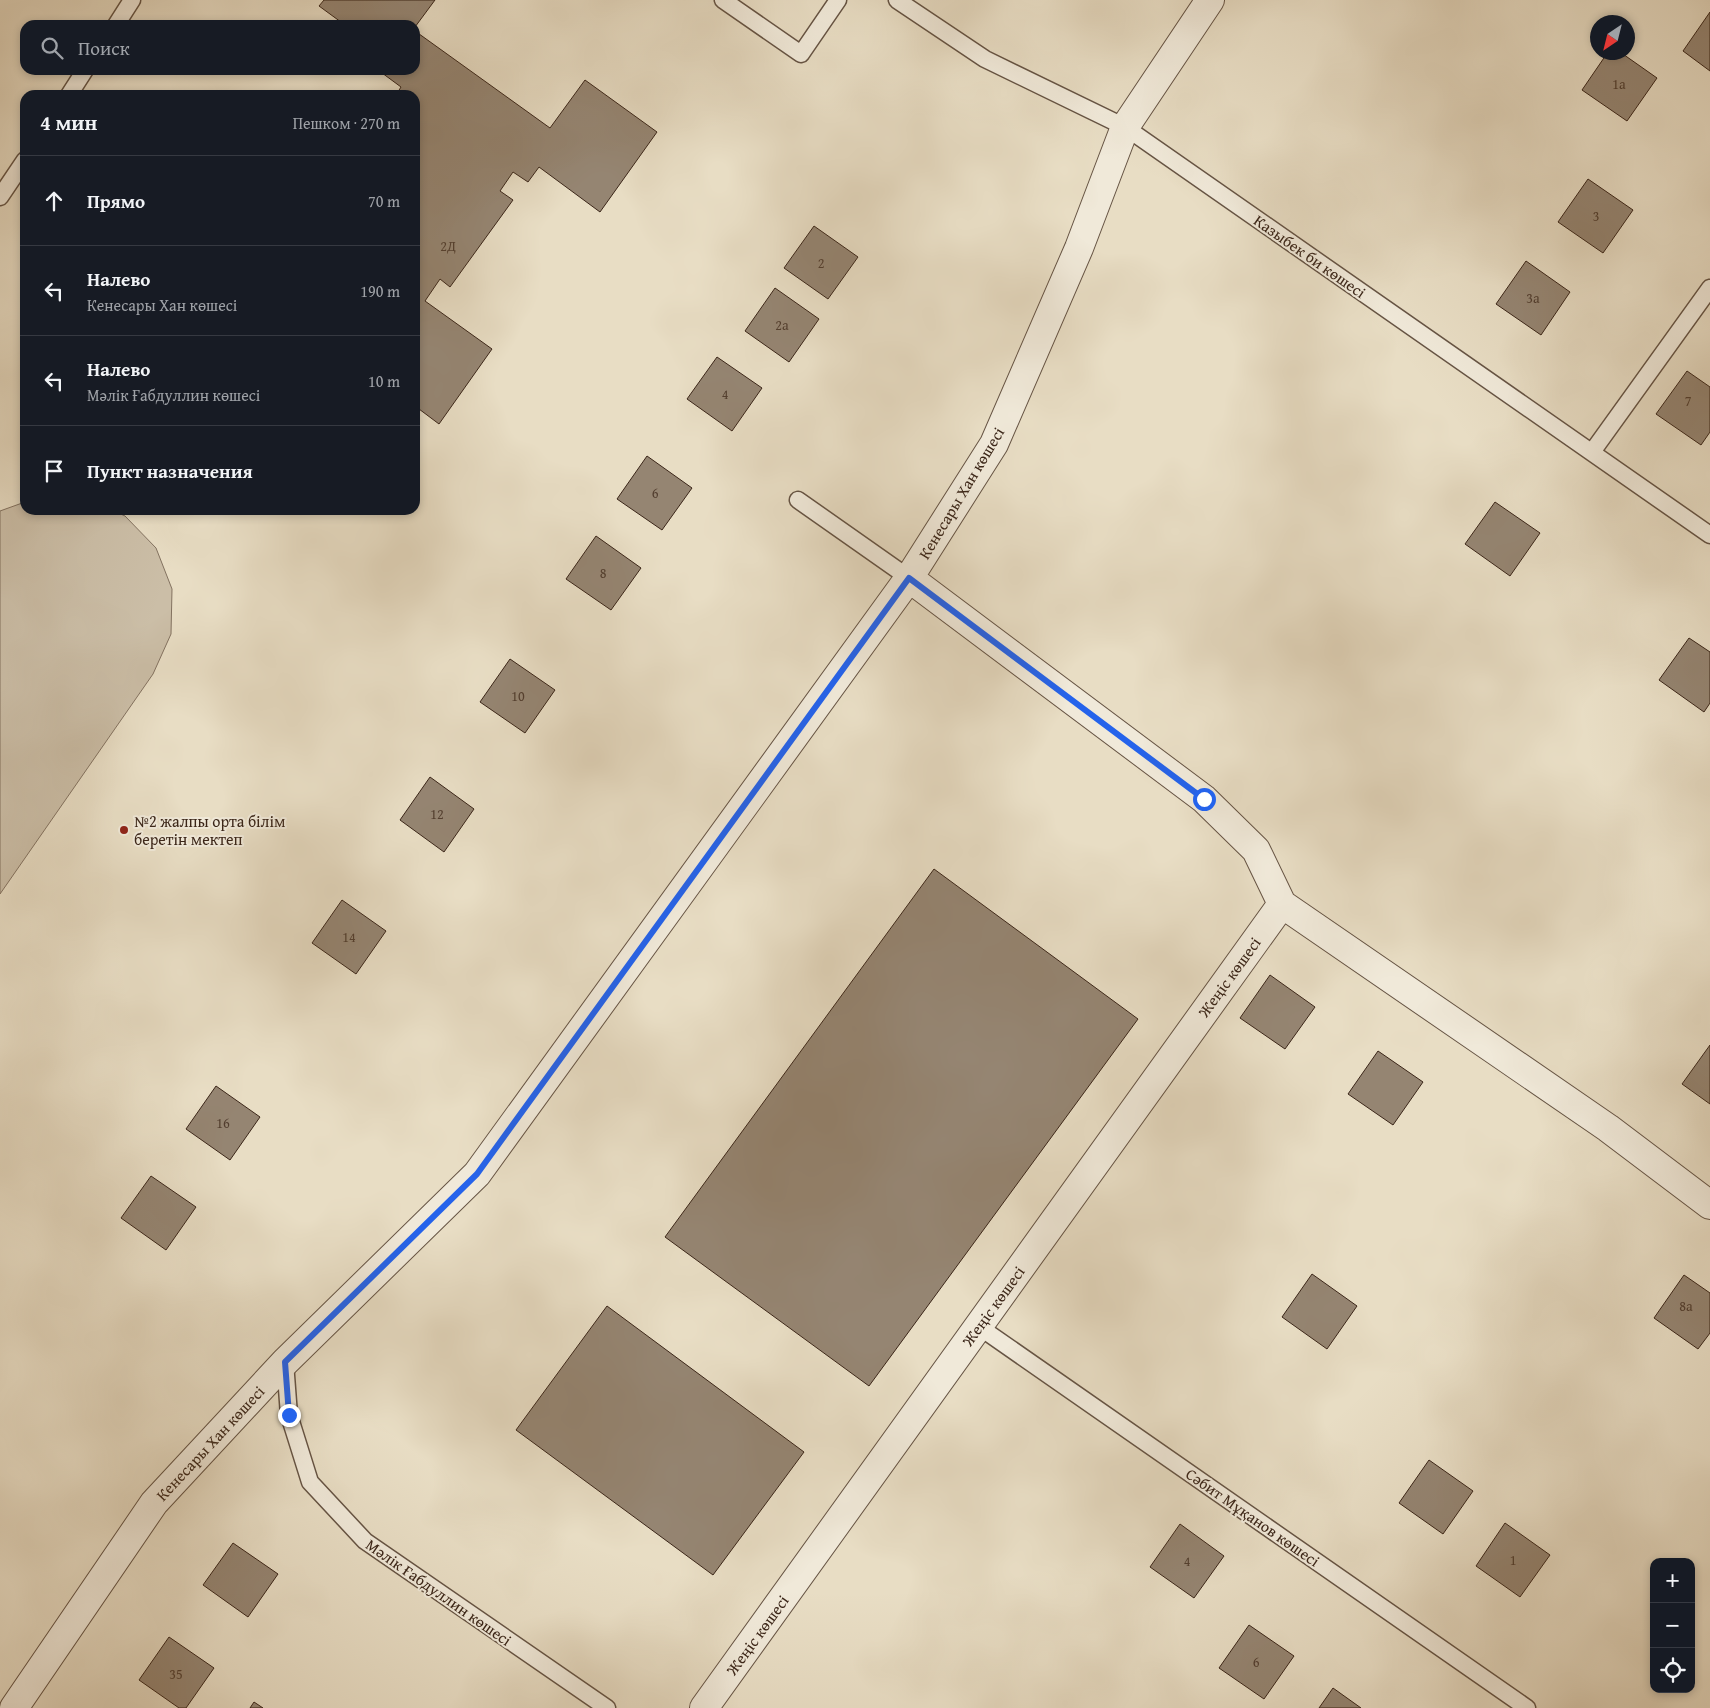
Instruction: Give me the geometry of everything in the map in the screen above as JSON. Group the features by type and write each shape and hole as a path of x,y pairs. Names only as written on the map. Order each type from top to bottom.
{"street":[{"name":"Кенесары Хан көшесі","path":"14,1708 154,1503 285,1362 477,1174 909,578 994,444 1079,248 1125,127 1210,0"},
{"path":"909,578 1204,799 1256,850 1282,904 1608,1128 1710,1205"},
{"name":"Жеңіс көшесі","path":"704,1708 1282,904"}],"lane":[{"path":"119,20 132,0"},
{"path":"723,0 801,54 838,0"},
{"name":"Казыбек би көшесі","path":"897,0 985,59 1125,127 1710,535"},
{"path":"72,90 82,75"},
{"path":"0,197 20,167"},
{"path":"1592,452 1710,288"},
{"path":"798,500 909,578"},
{"name":"Сәбит Мұқанов көшесі","path":"978,1326 1527,1708"},
{"name":"Мәлік Ғабдуллин көшесі","path":"285,1362 289,1415 310,1482 365,1541 607,1708"}],"shaded area":[{"path":"20,504 20,515 123,515 156,548 172,589 171,634 153,674 0,894 0,511"}],"building":[{"path":"324,0 435,0 420,20 338,20 319,6"},
{"path":"1710,12 1710,71 1683,51"},
{"path":"420,35 550,128 585,80 657,132 600,212 539,167 528,182 513,172 500,191 513,200 450,287 440,279 425,301 492,349 439,424 420,410 420,90 399,90 401,87 385,75 420,75"},
{"path":"1603,60 1631,60 1657,78 1627,121 1582,90"},
{"path":"1588,179 1633,210 1603,253 1558,222"},
{"path":"814,226 858,257 828,299 784,268"},
{"path":"1526,261 1570,292 1541,335 1496,304"},
{"path":"775,288 819,319 789,362 745,331"},
{"path":"717,357 762,388 732,431 687,399"},
{"path":"1687,371 1710,387 1710,432 1701,445 1656,414"},
{"path":"647,456 692,488 662,530 617,499"},
{"path":"1495,502 1540,533 1510,576 1465,544"},
{"path":"596,536 641,568 611,610 566,579"},
{"path":"1689,638 1710,652 1710,703 1704,712 1659,680"},
{"path":"510,659 555,690 525,733 480,702"},
{"path":"430,777 474,809 444,852 400,820"},
{"path":"934,869 1138,1019 869,1386 665,1237"},
{"path":"342,900 386,931 356,974 312,943"},
{"path":"1270,975 1315,1007 1285,1049 1240,1018"},
{"path":"1710,1045 1710,1104 1682,1084"},
{"path":"1378,1051 1423,1082 1393,1125 1348,1094"},
{"path":"216,1086 260,1117 230,1160 186,1129"},
{"path":"151,1176 196,1207 166,1250 121,1218"},
{"path":"1312,1274 1357,1306 1327,1349 1282,1317"},
{"path":"1684,1275 1710,1293 1710,1333 1698,1349 1654,1318"},
{"path":"607,1306 804,1452 713,1575 516,1430"},
{"path":"1429,1460 1473,1491 1443,1534 1399,1503"},
{"path":"1505,1523 1550,1555 1520,1597 1476,1566"},
{"path":"1180,1524 1224,1556 1194,1598 1150,1567"},
{"path":"233,1543 278,1574 248,1617 203,1585"},
{"path":"1249,1625 1294,1656 1264,1699 1219,1668"},
{"path":"169,1637 214,1668 186,1708 179,1708 139,1680"},
{"path":"1333,1688 1361,1708 1319,1708"},
{"path":"254,1702 263,1708 250,1708"}],"place":[{"name":"№2 жалпы орта білім беретін мектеп","path":"124,830"}],"route":[{"path":"289,1415 285,1362 477,1174 591,1020 909,578 1204,799"}]}
